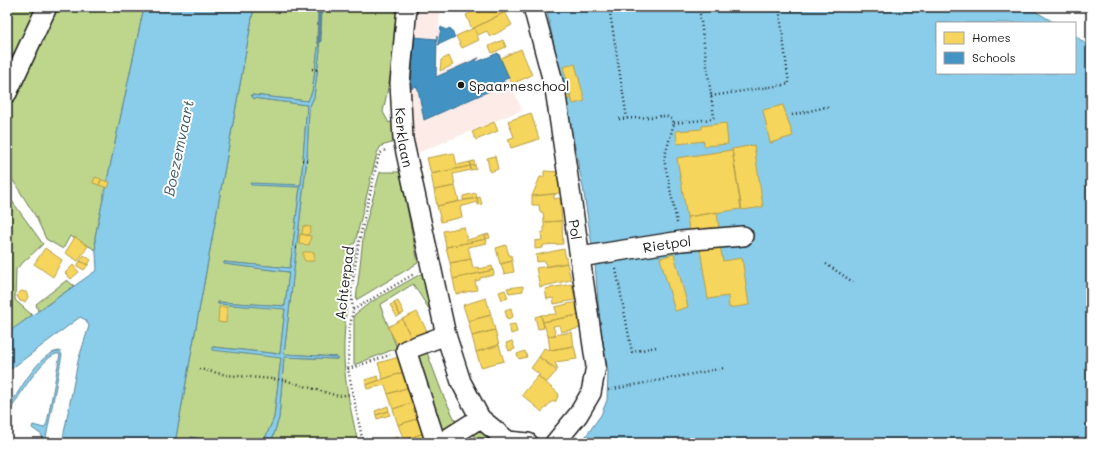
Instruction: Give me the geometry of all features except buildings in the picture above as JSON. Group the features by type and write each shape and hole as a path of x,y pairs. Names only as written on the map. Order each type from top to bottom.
{"street":[{"path":"7,93 47,7"},
{"name":"Kerklaan","path":"407,7 400,83 403,140 429,265 446,334 461,382 480,418 508,441 528,443"},
{"name":"Pol","path":"533,7 555,89 585,257 596,366 591,393 578,415 555,443"},
{"name":"Rietpol","path":"585,257 681,242 743,236"},
{"path":"436,443 406,350 446,334"},
{"path":"441,443 480,418"}],"path":[{"path":"609,7 627,118"},
{"path":"674,123 712,119 714,117 699,7"},
{"path":"711,96 789,84 779,7"},
{"path":"312,69 319,70"},
{"path":"792,115 831,106"},
{"path":"619,119 665,116 671,118 674,123 664,159 681,242"},
{"name":"Achterpad","path":"363,443 348,369 348,330 352,310 351,293 359,241 379,154 403,140"},
{"path":"302,160 308,161"},
{"path":"292,248 297,248"},
{"path":"613,253 632,352 656,347"},
{"path":"826,264 853,282"},
{"path":"352,310 429,265"},
{"path":"348,369 406,350"},
{"path":"605,390 724,368"},
{"path":"199,370 227,375 284,380 338,396 353,394"}],"shaded area":[{"name":"Spaarneschool","path":"416,7 440,7 437,74 479,56 481,60 497,52 522,110 415,154 409,95"}],"green space":[{"path":"7,7 44,7 7,79"},
{"path":"56,7 144,7 95,237 96,250 70,236 63,249 46,239 36,217 7,171 7,108"},
{"path":"254,7 399,7 404,9 383,112 389,123 392,121 395,142 381,146 377,153 355,243 346,249 346,252 356,246 346,316 344,358 347,390 358,443 271,443 279,418 284,357 337,359 337,357 284,354 307,158 309,108 314,97 320,50 319,42 312,92 308,101 252,95 253,98 307,105 301,185 251,184 300,187 290,268 224,262 225,264 289,272 285,306 218,302 218,304 285,308 280,354 213,347 212,349 281,357 274,418 263,443 221,443 191,437 190,439 210,443 175,443"},
{"path":"380,172 400,172 418,263 356,300 364,230"},
{"path":"7,194 43,244 16,269 15,300 32,315 7,334"},
{"path":"426,271 436,306 429,309 413,284 380,305 397,348 354,365 354,315 371,302"},
{"path":"67,280 74,286 38,311 36,304"},
{"path":"426,350 443,395 458,426 439,437 413,355"},
{"path":"477,423 500,443 478,443 470,429"}],"water":[{"name":"Boezemvaart","path":"144,7 254,7 175,443 62,443 78,361 89,326 86,320 80,317 7,372 7,333 97,270 95,237"},
{"path":"546,7 1028,7 1053,22 936,22 936,74 1076,74 1076,36 1091,49 1091,443 581,443 601,415 607,400 608,372 600,324 595,265 583,187"},
{"path":"319,41 320,50 314,97 309,108 307,158 284,354 337,357 337,359 284,357 279,418 271,443 263,443 274,418 281,358 212,350 212,347 280,354 285,309 218,304 218,302 285,306 289,272 224,264 224,262 290,268 300,187 251,185 250,183 301,185 307,105 253,98 251,95 308,101 312,92"},
{"path":"60,351 62,355 45,443 41,443 42,435 32,428 33,425 44,428 47,423 60,354 54,355 46,360 30,379 7,416 7,410 37,365 52,353"},
{"path":"191,437 221,443 210,443 190,439"}],"waterway":[{"path":"319,41 320,7"}],"place":[{"name":"Spaarneschool","path":"461,85"}]}
